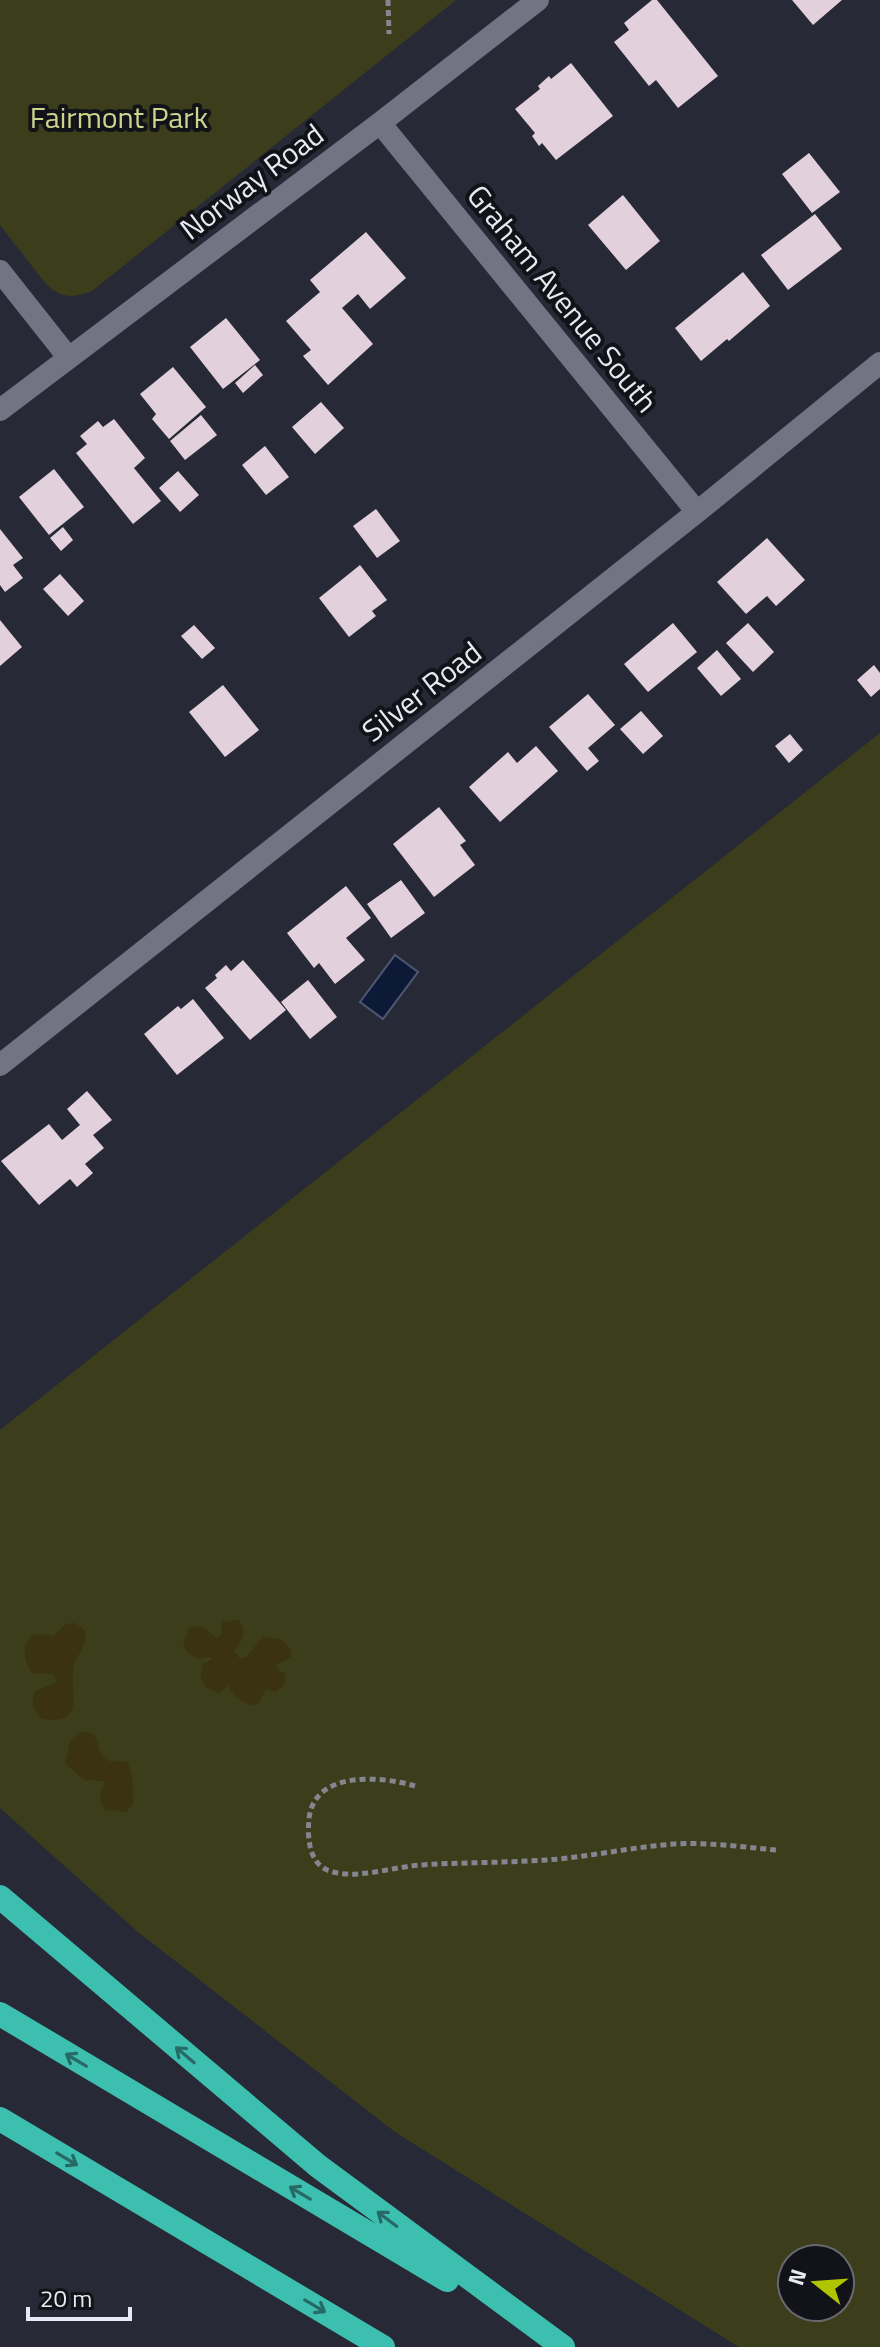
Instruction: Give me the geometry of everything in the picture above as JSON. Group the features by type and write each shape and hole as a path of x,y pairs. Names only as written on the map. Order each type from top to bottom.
{"highway":[{"path":"0,1897 318,2166 561,2347"},
{"path":"0,2014 561,2347"},
{"path":"0,2119 383,2347"}],"street":[{"name":"Norway Road","path":"0,410 538,0"},
{"name":"Graham Avenue South","path":"380,123 697,512"},
{"path":"0,271 68,357"},
{"name":"Silver Road","path":"0,1065 880,363"}],"path":[{"path":"388,0 389,34"},
{"path":"415,1786 391,1779 356,1781 333,1784 322,1792 309,1816 309,1839 315,1860 328,1871 348,1874 393,1867 558,1859 671,1845 706,1844 776,1850"}],"green space":[{"name":"Fairmont Park","path":"0,0 456,0 92,291 73,296 63,295 46,284 0,225"},
{"path":"880,733 880,2347 739,2347 395,2132 138,1932 0,1808 0,1430"}],"sand":[{"path":"238,1620 244,1632 234,1651 239,1658 245,1658 264,1636 282,1640 291,1649 291,1657 275,1666 286,1675 284,1685 275,1692 266,1689 258,1705 240,1700 228,1685 220,1693 209,1689 202,1679 202,1670 203,1664 212,1659 198,1659 187,1652 183,1644 189,1628 201,1626 217,1638 221,1635 222,1622"},
{"path":"74,1623 82,1628 86,1639 74,1665 72,1708 64,1718 42,1719 34,1706 35,1691 55,1683 56,1679 52,1674 32,1673 25,1657 25,1647 34,1634 53,1636 66,1624"},
{"path":"83,1731 96,1738 100,1752 107,1760 127,1762 132,1777 133,1805 126,1812 105,1810 100,1798 105,1781 84,1780 65,1763 70,1742"}],"water":[{"path":"395,955 418,972 383,1019 360,1002"}],"building":[{"path":"652,0 657,0 718,76 678,108 656,80 649,86 614,42 629,30 624,23"},
{"path":"792,0 842,0 813,25"},
{"path":"571,63 613,116 556,160 542,143 539,146 532,136 535,133 515,109 540,89 538,86 549,76 551,79"},
{"path":"809,153 840,192 812,213 782,174"},
{"path":"623,195 660,241 626,270 588,225"},
{"path":"815,214 842,249 788,290 761,255"},
{"path":"366,232 406,278 370,309 358,294 342,308 373,344 328,385 303,356 311,350 286,321 320,292 310,280"},
{"path":"743,272 770,306 701,361 675,328"},
{"path":"226,318 260,360 223,389 190,347"},
{"path":"255,365 263,375 243,393 235,383"},
{"path":"173,367 206,407 169,439 152,419 156,414 140,394"},
{"path":"321,402 344,428 315,454 292,427"},
{"path":"201,415 217,435 185,460 170,441"},
{"path":"114,419 145,458 134,468 161,501 133,524 76,453 87,444 80,436 98,421 103,427"},
{"path":"265,446 289,477 266,495 242,465"},
{"path":"54,469 84,507 49,535 19,497"},
{"path":"178,471 199,495 180,512 159,488"},
{"path":"376,509 400,541 377,558 353,526"},
{"path":"63,527 73,540 61,551 50,538"},
{"path":"0,529 23,558 13,565 23,578 5,592 0,585"},
{"path":"767,538 805,580 776,606 767,596 746,614 717,582"},
{"path":"360,565 387,600 372,611 376,616 349,637 319,598"},
{"path":"60,574 84,601 68,616 43,589"},
{"path":"0,620 22,647 0,666"},
{"path":"673,623 697,652 648,692 624,664"},
{"path":"748,623 774,652 753,672 726,643"},
{"path":"194,625 215,648 202,659 181,636"},
{"path":"717,650 741,679 721,696 697,668"},
{"path":"874,665 880,673 880,689 871,697 857,680"},
{"path":"223,685 259,730 225,757 189,712"},
{"path":"588,694 615,725 588,748 599,761 587,771 549,727"},
{"path":"641,711 663,736 643,754 620,729"},
{"path":"790,734 803,750 789,763 775,746"},
{"path":"536,746 558,771 500,822 469,787 508,752 517,763"},
{"path":"439,807 466,841 460,845 475,865 434,897 393,844"},
{"path":"401,880 425,913 391,938 367,904"},
{"path":"346,886 371,918 346,938 365,960 335,984 319,963 314,968 287,933"},
{"path":"243,960 286,1010 250,1040 205,988 226,965 231,971"},
{"path":"308,980 337,1017 310,1039 281,1002"},
{"path":"193,999 224,1038 177,1075 144,1034 178,1006 181,1009"},
{"path":"87,1091 112,1120 93,1135 104,1148 85,1164 93,1173 77,1187 70,1179 39,1205 1,1161 49,1124 62,1140 80,1125 67,1109"}]}
